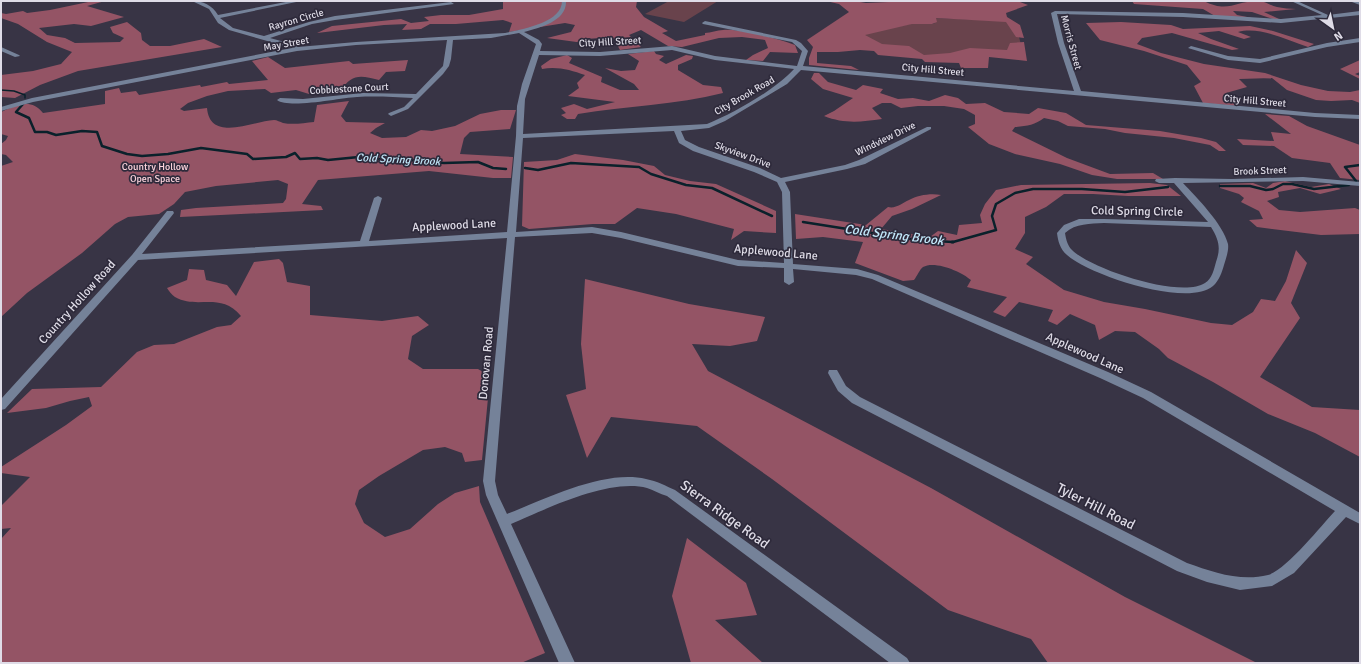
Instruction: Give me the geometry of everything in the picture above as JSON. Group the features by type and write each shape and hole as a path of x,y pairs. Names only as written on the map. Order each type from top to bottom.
{"street":[{"path":"194,1 206,5 214,12 220,22 231,28 290,45 297,49"},
{"path":"217,16 299,1"},
{"name":"May Street","path":"1,109 32,100 297,49 502,35 520,32 559,15 564,8 564,1"},
{"path":"1293,1 1328,16"},
{"path":"1354,1 1360,3"},
{"name":"Rayron Circle","path":"264,38 311,23 335,18 451,4"},
{"name":"Morris Street","path":"1078,93 1061,43 1054,13 1057,12 1183,14 1281,21 1360,13"},
{"name":"City Brook Road","path":"520,136 678,129 709,126 724,120 785,83 798,68 805,51 800,44 794,41 705,23"},
{"path":"520,32 537,41 539,44 537,53"},
{"path":"391,114 406,108 446,66 450,38"},
{"path":"1191,48 1228,58 1260,61 1327,45 1360,40"},
{"name":"City Hill Street","path":"537,53 600,54 672,48 715,58 798,68 1315,116 1360,117"},
{"path":"1,49 17,56"},
{"name":"Donovan Road","path":"537,53 527,78 518,124 520,136 488,480 492,495 567,663"},
{"name":"Cobblestone Court","path":"280,100 290,101 360,95 418,96"},
{"name":"Windview Drive","path":"780,181 862,162 929,128"},
{"name":"Skyview Drive","path":"678,129 682,141 696,149 757,170 780,181 786,192 789,282"},
{"name":"Brook Street","path":"1159,181 1303,179 1360,184"},
{"name":"Cold Spring Circle","path":"1175,180 1213,225 1224,246 1217,274 1209,286 1194,291 1171,291 1151,287 1086,264 1071,254 1062,244 1061,233 1067,227 1080,222 1104,221 1213,225"},
{"path":"364,243 378,198"},
{"name":"Country Hollow Road","path":"1,406 135,257 170,213"},
{"name":"Applewood Lane","path":"135,257 592,230 621,235 738,263 857,272 876,277 1147,395 1360,519"},
{"name":"Tyler Hill Road","path":"833,373 837,383 843,391 856,400 1182,567 1207,576 1240,584 1272,580 1289,569 1344,510"},
{"name":"Sierra Ridge Road","path":"504,521 579,491 617,482 645,483 671,493 902,663"}],"shaded area":[{"path":"669,1 718,1 684,22 645,14"},
{"path":"935,18 1006,21 1016,26 1023,52 917,57 868,42 863,34 910,24 932,24 935,23"}],"green space":[{"path":"93,1 105,1 87,6 124,17 91,26 74,24 39,28 47,35 65,38 75,43 120,42 124,38 113,33 110,27 127,22 141,33 142,40 150,46 170,46 204,39 222,47 78,71 40,85 15,98 1,97 1,75 33,71 61,64 72,52 47,42 18,24 1,18 1,13 6,14 23,11 27,13 50,10"},
{"path":"503,1 637,1 636,7 644,17 668,31 662,33 676,41 705,35 705,33 718,30 730,30 770,37 795,45 798,53 770,52 763,61 746,60 768,48 765,40 742,37 719,38 682,47 668,46 641,30 629,35 641,47 620,50 613,37 586,39 584,43 547,38 571,32 575,25 565,23 509,32 512,23 503,20 456,24 430,24 421,29 402,30 407,24 384,25 317,33 332,26 401,19 411,23 429,21 424,17 441,15 469,15 503,9"},
{"path":"826,1 854,1 866,3 911,1 1023,1 1020,2 1028,5 1006,13 1007,17 1020,25 1024,38 1016,37 1006,22 936,18 937,22 932,24 912,24 865,35 882,44 909,46 924,55 950,53 970,48 1007,50 1010,43 1024,42 1027,61 989,57 988,68 961,68 959,63 925,62 922,59 878,55 874,51 860,50 817,52 817,63 851,66 859,70 809,65 809,58 813,47 807,40 849,12 839,4"},
{"path":"1132,1 1204,1 1213,5 1226,6 1259,1 1272,6 1296,9 1264,12 1279,19 1273,19 1252,12 1233,11 1237,15 1252,18 1215,16 1203,9 1134,4"},
{"path":"1121,22 1171,25 1183,29 1250,26 1273,31 1314,44 1308,47 1264,32 1238,32 1251,37 1244,39 1219,31 1198,33 1239,49 1232,50 1172,33 1142,38 1137,44 1161,53 1204,64 1265,73 1301,85 1328,91 1350,92 1360,90 1360,103 1352,100 1316,100 1287,90 1272,78 1239,79 1247,87 1226,93 1237,106 1203,103 1194,86 1201,82 1187,65 1144,51 1100,40 1086,23"},
{"path":"654,51 656,54 664,56 659,60 666,64 686,55 693,56 692,59 678,65 678,70 703,85 721,87 723,93 669,103 578,114 575,119 567,119 561,115 566,113 561,108 574,104 587,109 615,102 568,96 579,88 577,83 585,75 564,69 542,69 541,66 551,59 567,55 572,58 569,63 602,77 601,82 620,90 639,90 634,84 605,68 621,71 635,70 639,61 628,54"},
{"name":"Country Hollow Open Space","path":"268,57 285,68 349,61 353,64 408,60 405,71 386,72 379,80 366,77 357,77 348,81 341,91 309,94 296,90 271,93 265,89 228,91 207,96 188,103 180,109 184,111 207,108 210,119 216,125 234,128 274,120 291,124 314,122 317,105 349,101 341,116 346,122 385,123 370,133 382,138 406,137 421,130 432,131 455,126 480,114 501,110 516,110 510,129 470,132 464,138 460,154 513,157 511,178 493,178 429,171 318,180 302,204 321,206 323,210 180,217 181,210 283,203 286,199 288,184 278,180 216,186 185,192 174,204 159,214 128,217 115,224 82,253 27,293 1,317 1,166 13,162 6,155 1,154 1,144 8,136 1,134 1,112 24,104 34,106 43,113 105,104 105,91 119,88 121,93 136,91 139,95 200,85 201,87 227,82 229,84 268,80 252,61"},
{"path":"1360,60 1360,72 1355,74 1360,76 1360,79 1340,69"},
{"path":"814,73 819,73 828,82 856,90 863,85 883,89 880,93 898,99 913,98 929,101 945,95 958,98 966,104 985,103 1004,112 1029,114 1038,108 1066,113 1086,125 1160,131 1201,138 1216,142 1226,151 1219,151 1210,145 1174,138 1068,126 1058,121 1044,118 1031,125 1015,127 1012,131 1067,158 1110,174 1153,173 1163,179 1117,179 1092,175 1060,164 1015,154 989,144 968,127 975,124 975,115 964,109 944,106 918,106 901,108 891,103 882,103 872,108 882,119 853,122 831,119 824,116 853,98 823,89 811,79"},
{"path":"1265,114 1289,116 1307,126 1360,145 1360,180 1340,178 1330,163 1292,158 1274,146 1243,145 1237,139 1274,141 1271,132 1291,134"},
{"path":"575,154 623,160 654,166 665,175 690,181 716,184 776,211 776,233 744,231 731,240 734,229 676,214 637,208 615,224 593,224 529,229 522,226 524,162 557,160"},
{"path":"1285,181 1311,187 1329,184 1341,189 1320,194 1300,188 1278,192 1279,197 1267,201 1279,210 1300,212 1355,208 1360,210 1360,234 1321,235 1257,227 1249,220 1263,219 1259,211 1241,202 1244,198 1239,194 1220,188 1220,184 1253,183 1266,188 1273,183"},
{"path":"1150,183 1167,185 1181,196 1064,194 1046,207 1025,217 1025,233 1015,249 1033,257 1026,264 1064,290 1104,302 1211,323 1232,325 1253,312 1261,299 1275,301 1286,281 1296,250 1307,263 1291,303 1300,318 1260,377 1312,407 1360,410 1360,457 1315,433 1268,414 1168,358 1159,349 1135,332 1115,331 1099,340 1095,325 1070,314 1057,325 1048,321 1053,310 1019,302 1005,317 993,312 1007,297 967,287 971,280 948,268 928,265 922,268 914,280 903,281 855,263 863,242 823,237 796,239 795,214 866,225 888,207 896,206 920,196 937,194 941,195 912,209 892,216 881,229 930,237 938,231 957,235 959,225 982,223 980,215 985,204 996,190 1021,185"},
{"path":"279,259 283,263 287,282 310,286 310,315 382,321 418,316 429,325 412,336 408,359 423,369 478,369 488,375 488,398 482,460 465,462 462,453 445,447 423,450 379,476 359,490 355,504 364,523 385,537 410,529 438,504 455,493 479,486 480,502 545,653 521,663 1,663 1,539 11,528 1,529 1,506 30,477 1,473 1,467 66,425 92,406 89,397 46,408 7,413 32,389 101,387 137,352 154,345 174,344 217,327 231,325 241,316 225,304 217,302 184,301 175,297 167,288 187,280 189,269 204,270 206,280 227,285 236,296 254,262"},
{"path":"585,279 689,304 765,317 757,341 730,346 692,344 708,371 931,488 1125,597 1257,663 1048,663 1031,639 948,610 772,479 697,426 611,417 587,458 566,395 586,389 581,344"},
{"path":"687,538 746,583 757,615 715,620 763,663 691,663 672,596"}],"waterway":[{"name":"Cold Spring Brook","path":"1,90 14,91 25,95 25,98"},
{"name":"Cold Spring Brook","path":"23,104 16,112 29,118 35,132 47,132 56,135 82,131 97,132 102,146 127,154 142,156 168,154 201,148 247,154 253,159 286,157 295,153 300,159 317,158 328,160 369,156 382,160 396,161 408,160 444,163 478,162 493,168 506,169"},
{"name":"Cold Spring Brook","path":"525,168 538,170 571,163 639,167 651,174 686,185 712,188 772,216"},
{"name":"Cold Spring Brook","path":"1356,181 1345,167 1360,165"},
{"name":"Cold Spring Brook","path":"1220,186 1250,186 1266,190 1273,189 1283,184 1292,184 1314,189 1349,185"},
{"name":"Cold Spring Brook","path":"953,242 996,230 992,216 996,204 1015,193 1033,189 1082,189 1125,192 1168,187"},
{"name":"Cold Spring Brook","path":"803,222 917,240 953,242"}]}
